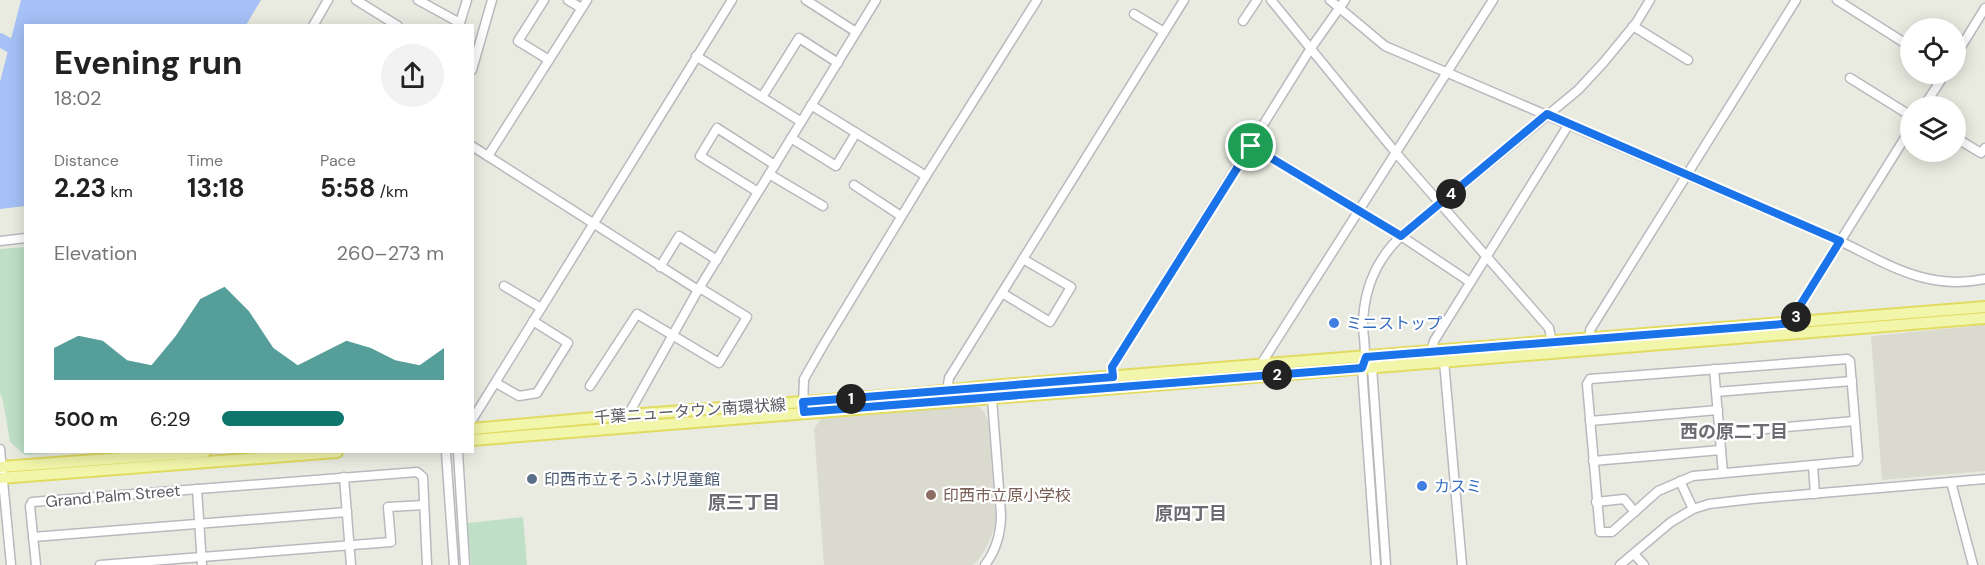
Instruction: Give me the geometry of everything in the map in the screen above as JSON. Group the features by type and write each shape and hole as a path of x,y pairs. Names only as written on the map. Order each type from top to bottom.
{"main road":[{"name":"千葉ニュータウン南環状線","path":"474,440 991,386 1985,307"},
{"name":"千葉ニュータウン南環状線","path":"474,429 628,415 992,398 1985,318"},
{"path":"2,473 123,455 178,453"},
{"path":"2,473 321,453"}],"street":[{"path":"314,24 328,0"},
{"path":"356,0 395,24"},
{"path":"418,0 460,24 467,0"},
{"path":"474,63 492,0"},
{"path":"544,0 518,41 549,60"},
{"path":"488,156 584,4 568,0"},
{"path":"474,417 732,0"},
{"path":"806,0 856,33"},
{"path":"628,415 671,335 876,0"},
{"path":"803,407 804,379 926,176 1037,0"},
{"path":"947,391 949,378 1184,0"},
{"path":"1243,21 1257,0"},
{"path":"1270,0 1396,153 1549,328 1552,342"},
{"path":"1330,0 1385,46 1840,241 1902,272 1951,283 1985,279"},
{"path":"1113,377 1112,367 1311,48 1345,0"},
{"path":"1263,365 1263,361 1358,210 1493,0"},
{"path":"1386,565 1366,357 1364,308 1369,284 1384,255 1401,236 1578,90 1633,27 1650,0"},
{"path":"1590,339 1590,330 1796,0"},
{"path":"1837,0 1900,40"},
{"path":"1134,14 1164,32"},
{"path":"1966,40 1983,15"},
{"path":"1633,27 1688,60"},
{"path":"762,96 800,38 838,63"},
{"path":"696,56 800,122"},
{"path":"1850,78 1900,109"},
{"path":"811,105 926,176"},
{"path":"1431,352 1434,341 1569,124"},
{"path":"758,192 700,156 717,128 775,165"},
{"path":"790,138 836,166 856,133"},
{"path":"1966,144 1981,153 1985,148"},
{"path":"1251,146 1401,236 1470,282"},
{"path":"1795,323 1796,312 1900,146"},
{"path":"474,147 660,267 747,317 719,363 637,314 590,386"},
{"path":"770,174 823,207"},
{"path":"854,186 902,216"},
{"path":"660,267 679,236 717,260"},
{"path":"0,241 24,238"},
{"path":"1002,293 1050,322 1071,287 1023,259"},
{"path":"504,286 541,308"},
{"path":"495,383 519,396 537,393 568,343 533,321"},
{"path":"1847,359 1850,361 1858,458 1856,461 1813,466 1693,476 1658,491 1612,532 1599,532 1587,384 1590,380 1714,369 1847,359"},
{"path":"1444,361 1462,565"},
{"path":"1367,368 1376,565"},
{"path":"1714,369 1723,473"},
{"path":"1716,392 1852,381"},
{"path":"985,565 996,547 1001,523 991,386"},
{"path":"1590,421 1718,410"},
{"path":"1719,433 1855,421"},
{"path":"0,449 11,565"},
{"path":"1593,461 1721,450"},
{"path":"446,453 454,565"},
{"path":"458,453 465,565"},
{"path":"1813,466 1815,494"},
{"name":"Grand Palm Street","path":"33,537 30,506 32,502 417,472 423,477 427,565"},
{"path":"344,477 351,565"},
{"path":"1620,565 1671,522 1693,509 1729,501 1985,479"},
{"path":"1680,481 1693,509"},
{"path":"1951,482 1973,565"},
{"name":"Grand Palm Street","path":"197,489 202,561"},
{"path":"1596,501 1624,499 1635,512"},
{"path":"102,565 202,561 391,542 388,507 424,505"},
{"path":"36,565 33,537 346,512"},
{"path":"1634,554 1644,565"}],"shaded area":[{"path":"1985,325 1985,471 1882,480 1871,336"},
{"path":"979,407 988,420 996,524 978,560 973,565 824,565 814,429 821,419"}],"green space":[{"path":"24,247 24,453 52,453 25,455 10,442 0,393 0,249"},
{"path":"523,517 527,565 471,565 467,523"}],"water":[{"path":"21,0 261,0 247,24 24,24 24,206 0,209 0,82"}],"waterway":[{"path":"0,40 24,54"}],"place":[{"name":"ミニストップ","path":"1334,323"},
{"name":"印西市立そうふけ児童館","path":"532,479"},
{"name":"カスミ","path":"1422,486"},
{"name":"印西市立原小学校","path":"931,495"}],"district":[{"name":"西の原二丁目","path":"1734,432"},
{"name":"原三丁目","path":"744,503"},
{"name":"原四丁目","path":"1191,514"}],"route":[{"path":"1547,114 1840,241 1796,312 1795,323 1366,357 1362,368 804,412 803,402 1113,377 1112,367 1251,146 1401,236 1547,114"}]}
